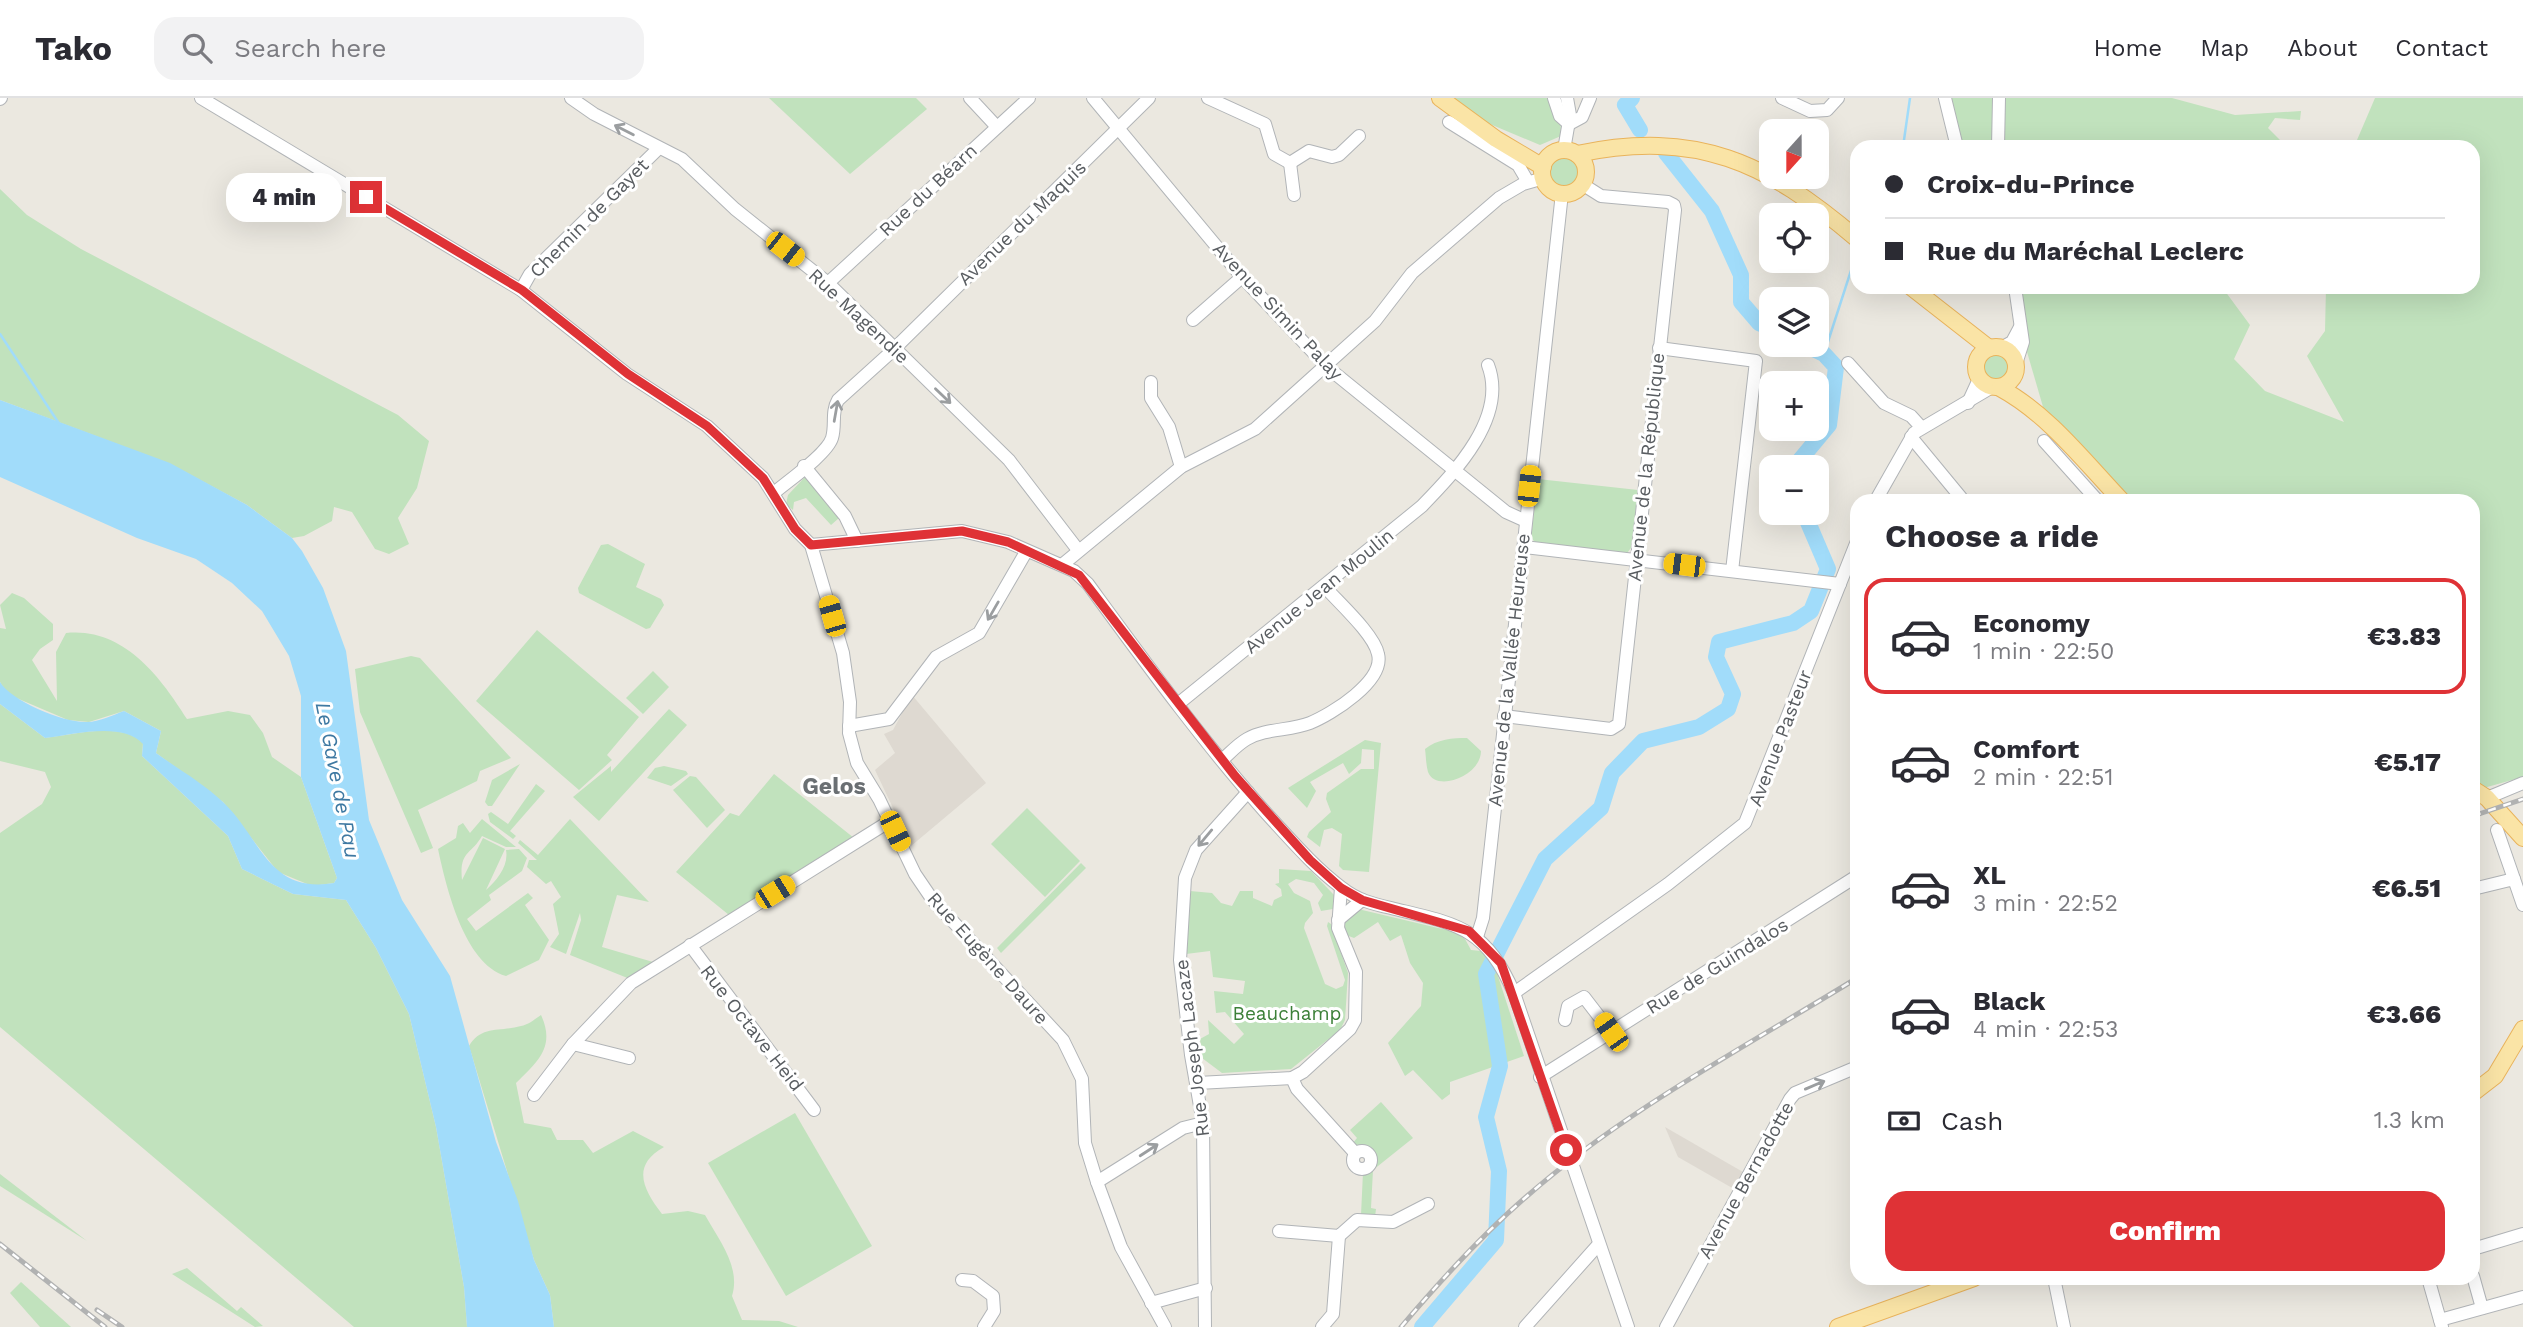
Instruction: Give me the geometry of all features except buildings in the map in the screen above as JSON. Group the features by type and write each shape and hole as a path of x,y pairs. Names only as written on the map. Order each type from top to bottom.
{"main road":[{"path":"1440,98 1496,139 1584,177"},
{"path":"1551,165 1622,146 1660,144 1701,151 1742,164 1797,193 1850,234"},
{"path":"1551,165 1551,189 1562,193 1571,192 1597,159 1622,146"},
{"path":"1919,294 1989,351 2011,353 2016,369 2049,424"},
{"path":"1989,351 1976,369 1991,385 2017,397 2049,424 2115,494"},
{"path":"1991,385 2016,369"},
{"path":"2480,793 2523,838"},
{"path":"2480,1088 2495,1076 2523,1029"},
{"path":"1847,1325 1955,1285"}],"street":[{"path":"201,98 522,290 628,374 707,426 748,461 774,493 795,529 811,545 962,531 1008,542 1074,571 1088,584 1178,705 1248,792 1297,846 1341,888 1362,900 1453,924 1481,942 1501,963 1514,993 1540,1077 1628,1327"},
{"name":"Rue Magendie","path":"570,98 594,114 682,159 735,209 828,283 1009,460 1078,550"},
{"path":"970,98 997,127"},
{"name":"Rue du Béarn","path":"828,283 1029,98"},
{"name":"Avenue Simin Palay","path":"1093,98 1242,277 1326,367 1506,512 1525,521"},
{"name":"Avenue du Maquis","path":"774,493 828,447 834,433 833,407 838,400 1149,98"},
{"path":"1208,98 1265,124 1274,154 1290,163"},
{"path":"1555,98 1560,116 1569,124"},
{"path":"1062,565 1181,467 1255,429 1376,321 1412,273 1499,198 1551,165 1569,124 1567,98"},
{"path":"1569,124 1582,117 1590,98"},
{"path":"1782,98 1810,111 1826,110 1838,98"},
{"path":"1945,98 1955,140"},
{"path":"1998,140 1999,98"},
{"path":"1449,122 1518,165 1551,165"},
{"path":"1290,163 1308,151 1332,157 1339,155 1359,136"},
{"name":"Chemin de Gayet","path":"522,290 530,274 659,148"},
{"path":"1290,163 1294,195"},
{"name":"Avenue de la République","path":"1504,716 1616,728 1619,724 1674,205 1601,196 1584,177"},
{"name":"Avenue de la Vallée Heureuse","path":"1481,942 1562,193"},
{"path":"1193,320 1242,277"},
{"path":"2016,294 2023,342 2016,369"},
{"path":"1989,351 2012,342 2020,327"},
{"path":"1659,348 1756,361 1732,571"},
{"path":"1848,363 1884,403 1911,416 1921,427"},
{"name":"Avenue Jean Moulin","path":"1178,705 1422,506 1455,471 1489,411 1493,376 1488,365"},
{"path":"1151,382 1151,398 1169,427 1181,467"},
{"path":"1879,494 1911,437 1921,427 1968,404 1991,385"},
{"path":"1911,437 1958,494"},
{"path":"2044,441 2092,494"},
{"path":"804,466 845,516 857,541"},
{"name":"Rue Eugène Daure","path":"811,545 843,653 850,702 852,746 864,778 891,821 915,874 932,899 1063,1040 1082,1079 1085,1143 1097,1182 1121,1247 1165,1327"},
{"path":"1524,547 1829,582"},
{"path":"1074,571 1078,550"},
{"name":"Avenue Pasteur","path":"1514,993 1668,884 1745,823 1829,582 1850,551"},
{"path":"849,726 889,719 936,657 979,633 1027,552"},
{"path":"1222,760 1248,738 1280,727 1309,723 1369,685 1376,673 1378,654 1369,638 1324,586"},
{"path":"2480,793 2523,783"},
{"name":"Rue Joseph Lacaze","path":"1205,1327 1203,1123 1191,1055 1181,960 1185,878 1196,850 1248,792"},
{"path":"534,1095 573,1044 631,983 891,821"},
{"path":"2497,830 2523,905"},
{"path":"2480,886 2514,878"},
{"name":"Rue de Guindalos","path":"1540,1077 1850,880"},
{"path":"1198,1083 1292,1078 1344,1037 1355,1020 1356,972 1339,936 1341,888"},
{"path":"1338,920 1362,900"},
{"name":"Rue Octave Heid","path":"690,945 814,1110"},
{"path":"1565,1020 1568,1006 1584,997 1611,1032"},
{"path":"573,1044 629,1058"},
{"name":"Avenue Bernadotte","path":"1666,1327 1790,1099 1795,1093 1850,1070"},
{"path":"1292,1078 1297,1089 1355,1153"},
{"path":"1097,1182 1183,1128 1203,1123"},
{"path":"1322,1327 1333,1314 1339,1236 1357,1220 1393,1222 1428,1204"},
{"path":"1279,1231 1339,1236"},
{"path":"2480,1247 2523,1234"},
{"path":"1525,1327 1599,1244"},
{"path":"962,1280 973,1281 993,1296 995,1311 984,1327"},
{"path":"2055,1285 2064,1327"},
{"path":"2430,1285 2441,1324 2482,1308 2523,1297"},
{"path":"2476,1285 2482,1308"},
{"path":"1151,1303 1206,1288"}],"shaded area":[{"path":"912,695 986,783 911,846 875,770 895,753 884,734 893,730"},
{"path":"1665,1127 1743,1172 1734,1189 1678,1157"}],"green space":[{"path":"769,98 916,98 927,109 850,174"},
{"path":"1450,98 1560,98 1561,136 1540,145 1478,119"},
{"path":"1947,98 2172,98 2235,115 2301,111 2300,120 2275,118 2268,128 2280,140 1959,140"},
{"path":"2375,98 2523,98 2523,777 2480,789 2480,494 2122,494 2050,431 2025,345 2021,294 2227,294 2250,325 2234,359 2265,391 2344,422 2307,356 2325,331 2326,294 2480,294 2480,140 2357,140"},
{"path":"1564,156 1570,157 1578,165 1578,177 1570,185 1564,186 1558,185 1550,177 1549,171 1550,165 1558,157"},
{"path":"0,189 27,215 81,249 398,415 429,441 417,488 398,518 409,544 389,554 375,549 352,512 334,507 332,521 304,536 292,538 247,505 170,464 0,400"},
{"path":"1997,353 2007,358 2012,368 2007,378 1997,383 1987,378 1982,368 1987,358"},
{"path":"804,478 810,478 839,518 831,525 806,498 794,502 793,510 786,504 788,495"},
{"path":"1538,479 1638,490 1631,548 1627,553 1535,542 1531,538"},
{"path":"608,544 645,564 636,587 661,599 664,605 650,628 646,629 579,593 578,588 601,545"},
{"path":"12,593 24,598 53,624 53,640 40,649 32,660 57,701 56,652 66,633 86,633 122,646 138,658 165,687 187,719 228,711 250,715 263,733 272,757 301,777 337,878 334,883 312,886 278,872 223,802 156,753 161,731 124,711 89,722 68,720 7,694 0,682 0,628 6,629 0,605"},
{"path":"537,630 639,717 607,755 612,760 579,790 476,701"},
{"path":"411,656 420,658 511,758 480,771 477,781 418,810 433,848 421,853 360,712 355,669"},
{"path":"653,671 669,687 643,714 626,698"},
{"path":"0,704 45,738 96,731 134,736 143,743 142,756 228,836 242,869 293,894 346,900 376,948 409,1014 436,1127 464,1287 467,1327 354,1327 0,1027 0,833 42,804 51,787 45,772 0,761"},
{"path":"669,709 687,725 599,821 573,797 611,766 611,772"},
{"path":"1467,738 1481,751 1474,768 1458,779 1440,781 1433,778 1428,772 1425,749 1440,741"},
{"path":"1365,740 1381,743 1369,872 1343,870 1339,866 1342,834 1332,828 1324,830 1320,847 1307,837 1331,812 1326,799 1327,793 1361,769 1374,769 1374,750 1362,749 1361,763 1349,774 1343,763 1310,782 1316,791 1307,808 1288,788"},
{"path":"520,764 492,806 488,806 485,802 492,780"},
{"path":"664,766 686,771 688,774 671,786 647,778 655,768"},
{"path":"774,774 854,838 729,915 676,872 730,813 739,816"},
{"path":"690,776 696,777 725,810 707,828 673,790"},
{"path":"536,784 545,791 510,831 516,836 513,839 490,822 488,814 491,812 508,824"},
{"path":"1027,808 1080,861 1045,897 991,844"},
{"path":"482,819 516,847 506,847 482,836 464,858 462,880 483,838 505,849 486,890 504,867 506,850 519,849 527,858 522,871 489,895 491,900 467,919 476,931 528,893 533,898 525,905 549,940 539,960 506,976 491,969 468,940 452,902 438,849 456,838 458,826 463,823 470,833"},
{"path":"570,819 649,902 617,895 602,947 653,962 630,979 570,955 581,920 580,913 566,954 550,947 559,934 553,904 561,897 551,881 546,884 527,867 529,860 537,860 518,843 520,840 538,855"},
{"path":"1081,863 1086,868 1001,953 997,948"},
{"name":"Beauchamp","path":"1279,869 1311,871 1334,895 1333,909 1321,911 1318,903 1323,895 1314,883 1296,879 1288,884 1294,893 1310,901 1313,913 1304,928 1325,984 1336,989 1343,986 1345,980 1327,926 1328,922 1331,924 1348,973 1345,1020 1340,1030 1291,1069 1222,1073 1202,1058 1200,1039 1209,1034 1208,1020 1234,1044 1244,1034 1225,1012 1216,1013 1214,991 1243,994 1245,981 1213,977 1210,951 1186,954 1190,891 1212,893 1221,903 1232,906 1240,891 1253,891 1253,898 1272,906 1274,900 1282,896 1281,889 1275,884 1279,883"},
{"path":"1358,909 1455,932 1465,939 1471,950 1481,951 1494,964 1524,1056 1450,1082 1450,1094 1442,1100 1413,1070 1405,1076 1388,1043 1421,1006 1423,983 1410,963 1401,935 1390,941 1378,922 1354,938 1346,935 1343,922"},
{"path":"541,1015 545,1026 545,1045 537,1061 516,1083 524,1123 551,1128 557,1140 583,1140 593,1153 633,1131 664,1147 653,1154 644,1170 646,1187 662,1214 688,1211 705,1215 731,1264 734,1275 732,1296 742,1320 779,1321 798,1327 554,1327 550,1295 534,1260 469,1046 485,1032 524,1025"},
{"path":"1381,1102 1413,1138 1373,1170 1371,1208 1376,1209 1375,1217 1361,1215 1363,1172 1372,1165 1372,1152 1365,1148 1356,1149 1352,1144 1357,1138 1350,1130"},
{"path":"795,1113 872,1246 786,1296 708,1163"},
{"path":"0,1174 87,1241 0,1186"},
{"path":"187,1268 237,1311 241,1307 263,1326 255,1327 172,1274"},
{"path":"21,1282 71,1327 40,1327 10,1293"}],"water":[{"name":"Le Gave de Pau","path":"0,400 170,463 247,505 292,538 302,551 323,588 346,651 369,820 402,900 450,976 496,1142 518,1201 534,1260 550,1295 554,1327 467,1327 464,1287 436,1127 409,1014 376,948 346,900 293,894 242,869 228,836 142,756 143,744 134,737 123,733 97,731 45,738 0,704 0,682 26,703 65,719 92,722 124,711 161,731 156,753 223,802 280,872 294,880 312,884 334,883 337,878 301,777 301,696 289,656 262,611 232,583 196,559 137,538 0,477"}],"waterway":[{"path":"1632,98 1625,105 1640,130"},
{"path":"1904,140 1910,98"},
{"path":"1666,153 1712,211 1741,275 1741,302 1759,323"},
{"path":"1829,339 1850,274"},
{"path":"0,334 60,425"},
{"path":"1804,455 1829,425 1836,367 1827,357"},
{"path":"1422,1327 1496,1240 1499,1171 1486,1117 1500,1066 1486,974 1545,859 1601,808 1612,773 1643,741 1699,727 1728,709 1733,694 1716,657 1719,642 1793,623 1811,611 1828,569 1809,525"}],"railway":[{"path":"2480,814 2523,799"},
{"path":"1401,1327 1446,1276 1509,1212 1564,1165 1687,1081 1850,982"},
{"path":"0,1244 105,1327"},
{"path":"97,1310 122,1327"}],"district":[{"name":"Gelos","path":"834,786"}],"route":[{"path":"366,197 522,290 628,374 707,426 732,446 763,478 795,529 811,545 962,531 1008,542 1079,575 1235,776 1310,860 1341,888 1362,900 1462,927 1486,946 1501,963 1514,993 1566,1150"}]}
